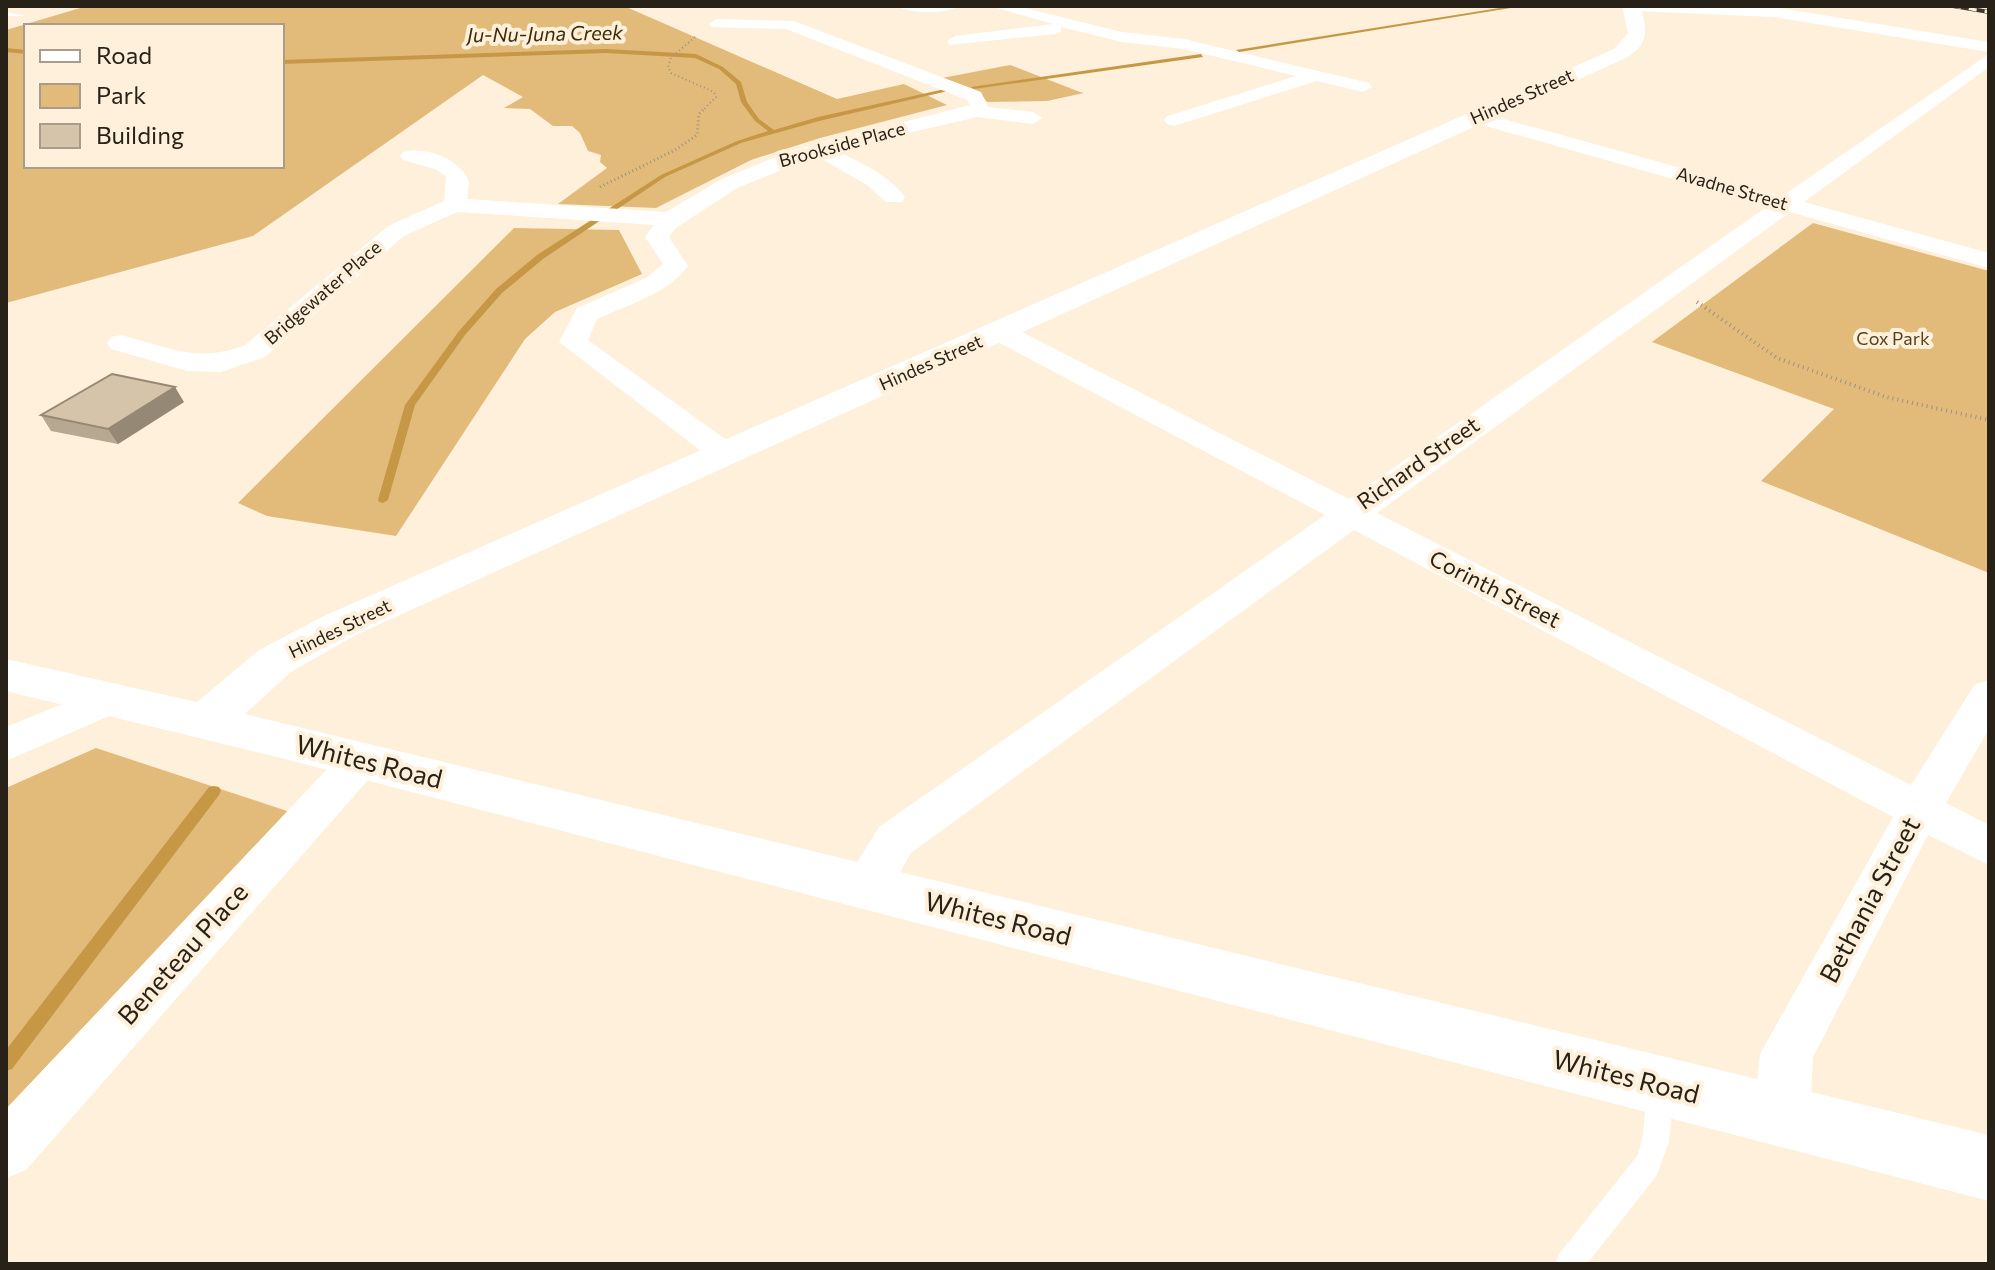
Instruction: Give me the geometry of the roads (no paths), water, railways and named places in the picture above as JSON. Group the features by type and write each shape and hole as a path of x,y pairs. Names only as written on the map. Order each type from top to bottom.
{"street":[{"path":"905,6 952,6"},
{"path":"986,6 999,6 1122,37 1184,44 1363,87"},
{"path":"1633,6 1785,14 1989,47"},
{"name":"Hindes Street","path":"205,722 275,661 341,625 1632,47 1638,37 1633,6"},
{"path":"888,19 928,7"},
{"path":"1685,27 1697,22 1701,13 1697,9"},
{"path":"717,24 788,24 974,96 979,105 976,111"},
{"path":"955,41 1077,26"},
{"name":"Richard Street","path":"866,886 895,840 1348,513 1989,59"},
{"path":"1174,120 1318,75"},
{"name":"Brookside Place","path":"668,219 738,178 818,148 976,111 1033,118"},
{"name":"Avadne Street","path":"1475,117 1989,261"},
{"path":"818,148 875,180 894,197"},
{"path":"410,156 450,167 458,176 461,188 454,205"},
{"name":"Bridgewater Place","path":"121,343 187,363 221,364 255,351 396,231 454,205 668,219"},
{"path":"668,219 657,237 676,266 655,283 586,314 573,342 725,454"},
{"name":"Corinth Street","path":"1000,332 1989,846"},
{"name":"Whites Road","path":"6,675 361,760 1989,1168"},
{"name":"Bethania Street","path":"1782,1116 1787,1054 1919,810 1989,694"},
{"path":"6,745 109,700"},
{"name":"Beneteau Place","path":"6,1150 361,760"}],"lane":[{"path":"6,14 22,16"},
{"path":"1569,1264 1647,1165 1656,1142 1662,1086"}],"waterway":[{"path":"1239,50 1521,6"},
{"name":"Ju-Nu-Juna Creek","path":"6,50 24,52"},
{"name":"Ju-Nu-Juna Creek","path":"284,62 606,51 696,56 721,68 739,83 744,102 757,120 773,132"},
{"path":"974,87 1201,56"},
{"path":"383,500 410,405 462,333 499,291 540,257 663,176 739,142 818,119 945,91"},
{"path":"6,1063 214,791"}],"railway":[{"path":"1953,6 1989,12"}],"park label":[{"name":"Cox Park","path":"1893,339"}]}
